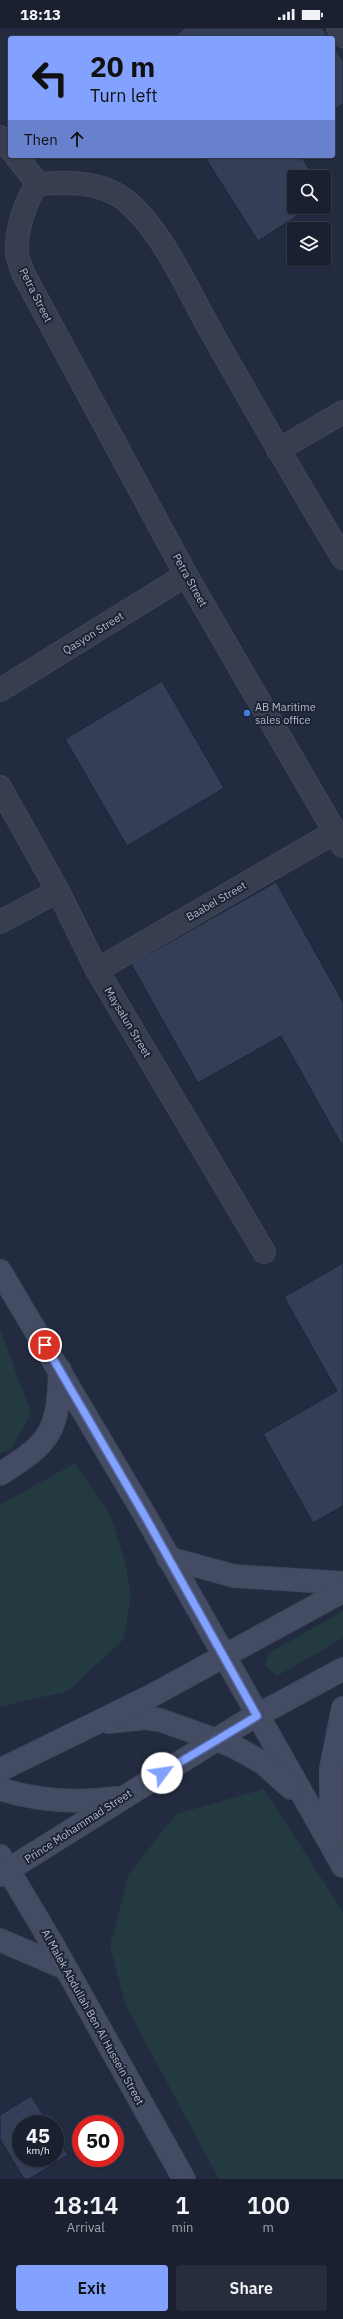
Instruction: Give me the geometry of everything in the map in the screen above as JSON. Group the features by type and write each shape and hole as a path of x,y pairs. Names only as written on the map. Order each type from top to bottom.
{"main road":[{"path":"0,1270 60,1370 330,1846 343,1866"},
{"path":"0,1474 30,1455 47,1437 53,1426 57,1407 60,1370"},
{"path":"168,1558 234,1576 343,1583"},
{"path":"0,1770 151,1696 343,1591"},
{"name":"Prince Mohammad Street","path":"3,1867 257,1716 343,1669"},
{"path":"330,1846 331,1768 343,1708"},
{"path":"96,1722 146,1718 168,1722 233,1746 263,1763 305,1801"},
{"path":"0,1789 40,1799 91,1802 122,1797"},
{"name":"Al Malek Abdullah Ben Al Hussein Street","path":"3,1867 65,1968 184,2179"},
{"path":"0,1940 65,1968"}],"street":[{"path":"338,28 343,36"},
{"path":"0,137 8,147"},
{"path":"18,158 38,184 68,182 99,187 125,200 155,232 278,450 343,558"},
{"name":"Petra Street","path":"38,184 33,190 25,210 20,229 17,252 23,273 186,575 339,839"},
{"path":"278,450 343,412"},
{"name":"Qasyon Street","path":"0,690 186,575"},
{"name":"Maysalun Street","path":"0,786 58,891 97,970 264,1252"},
{"name":"Baabel Street","path":"97,970 339,839"},
{"path":"0,922 58,891"}],"shaded area":[{"path":"0,1329 31,1413 12,1448 0,1454"},
{"path":"75,1463 110,1514 125,1562 131,1595 124,1639 68,1691 0,1707 0,1505"},
{"path":"343,1611 343,1638 277,1676 265,1666 269,1653"},
{"path":"264,1789 343,1912 343,2179 219,2179 126,2006 110,1946 128,1875 176,1814"}],"building":[{"path":"185,28 322,28 328,36 175,36"},
{"path":"335,48 343,61 343,104 335,109"},
{"path":"205,158 302,158 310,170 287,170 287,214 300,214 258,241"},
{"path":"162,681 224,788 127,846 65,739"},
{"path":"276,882 343,1002 343,1147 281,1036 198,1083 131,964"},
{"path":"343,1263 343,1506 313,1523 263,1434 337,1391 284,1297"},
{"path":"31,2096 43,2115 12,2115 12,2159 0,2139 0,2115"},
{"path":"64,2149 68,2155 64,2157"},
{"path":"17,2167 48,2167 29,2179 24,2179"}],"place":[{"name":"AB Maritime sales office","path":"247,713"}],"route":[{"path":"45,1345 146,1518 257,1716 243,1723 162,1773"}]}
